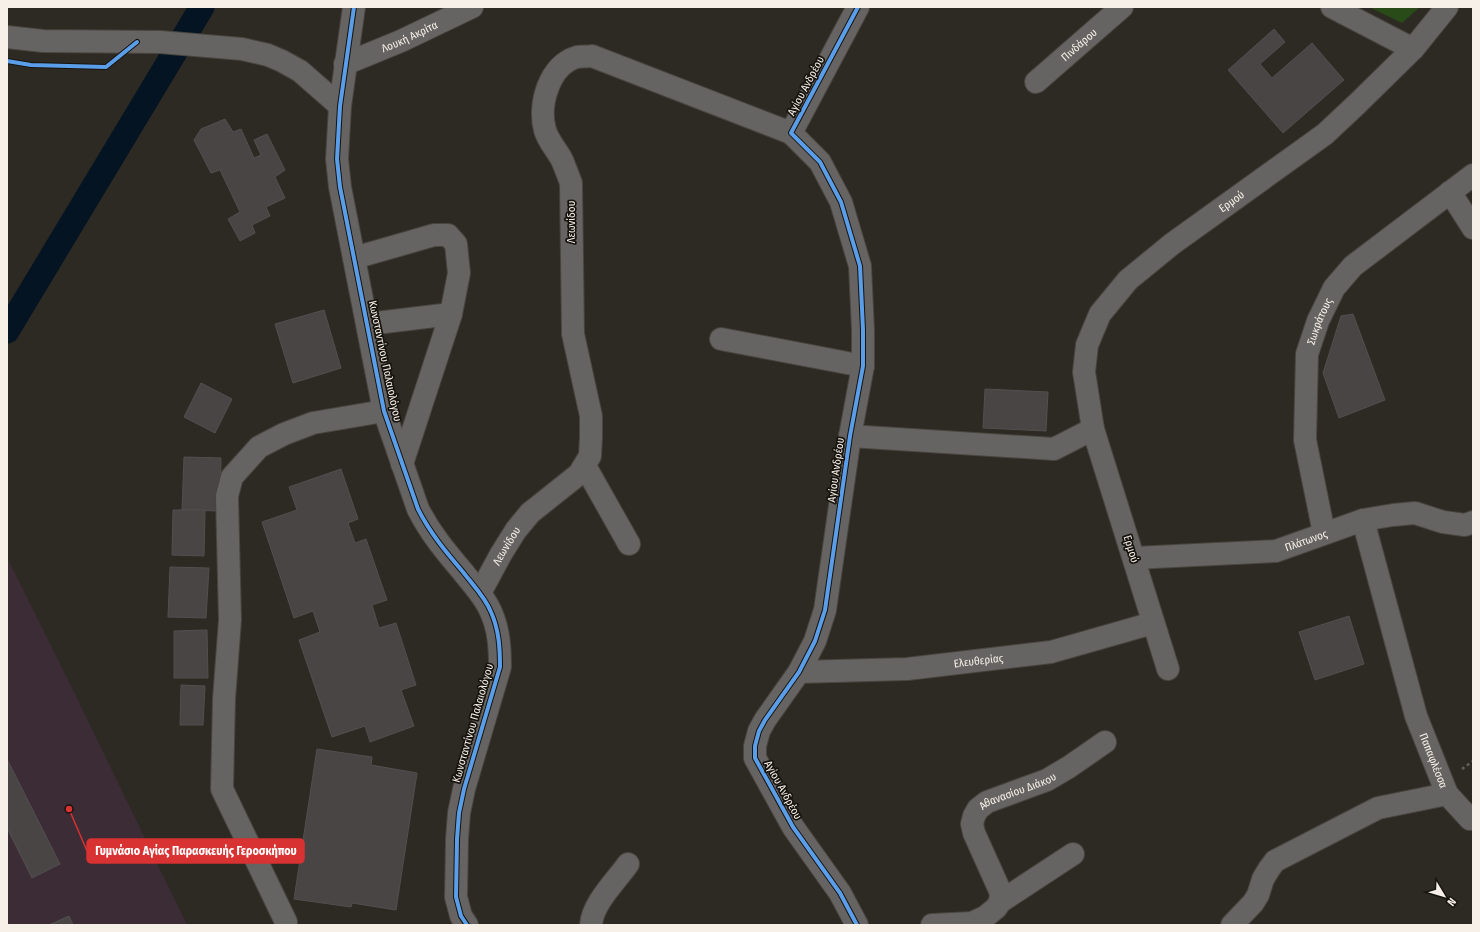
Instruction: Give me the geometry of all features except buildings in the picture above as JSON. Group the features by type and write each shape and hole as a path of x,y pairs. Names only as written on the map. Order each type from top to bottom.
{"street":[{"name":"Κωνσταντίνου Παλαιολόγου","path":"354,7 340,106 337,159 340,187 384,411 424,523 480,593 491,612 500,650 500,667 464,790 460,813 457,839 456,897 461,916 467,925"},
{"name":"Λουκή Ακρίτα","path":"345,64 401,42 472,7"},
{"name":"Αγίου Ανδρέου","path":"857,925 840,894 793,827 755,758 755,746 759,731 765,720 799,672 815,641 825,610 850,436 863,366 860,266 841,202 820,162 791,134 858,7"},
{"name":"Πινδάρου","path":"1036,82 1122,7"},
{"path":"1332,7 1413,49"},
{"name":"Ερμού","path":"1168,669 1093,429 1084,372 1087,345 1100,314 1128,280 1172,244 1325,134 1413,49 1448,7"},
{"path":"7,38 43,41 167,42 242,49 268,55 300,71 340,106"},
{"name":"Λεωνίδου","path":"480,593 516,530 530,513 579,474 590,456 591,416 573,334 571,183 562,161 546,132 542,113 544,96 551,80 563,64 577,58 592,56 791,134"},
{"name":"Σωκράτους","path":"1324,533 1305,440 1308,354 1318,321 1334,288 1353,266 1473,175"},
{"path":"1450,192 1473,228"},
{"path":"354,258 434,235 448,234 456,244 458,273 450,314 402,464"},
{"path":"368,324 450,314"},
{"path":"721,339 863,366"},
{"path":"286,922 222,789 224,699 230,620 228,496 232,477 259,447 284,434 313,423 384,411"},
{"path":"850,436 1054,449 1093,429"},
{"path":"585,466 629,544"},
{"name":"Πλάτωνος","path":"1134,558 1276,551 1363,520 1393,515 1415,514 1443,522 1465,525 1473,522"},
{"name":"Παπαφλέσσα","path":"1232,925 1253,903 1258,895 1263,879 1275,861 1378,808 1447,794 1416,716 1363,520"},
{"name":"Ελευθερίας","path":"799,672 907,669 1051,652 1153,623"},
{"name":"Αθανασίου Διάκου","path":"1000,902 1001,893 974,833 972,824 978,809 987,802 1047,780 1069,768 1106,742"},
{"path":"1447,794 1470,819 1473,818"},
{"path":"932,925 972,923 985,917 1000,902 1073,854"},
{"path":"591,925 596,906 628,864"}],"shaded area":[{"path":"7,557 75,694 187,925 7,925"}],"green space":[{"path":"1369,7 1420,7 1402,23"}],"waterway":[{"path":"7,331 202,7"}],"cycle path":[{"path":"354,7 340,106 337,159 340,187 384,411 418,509 439,542 486,601 496,626 500,653 500,667 464,789 459,813 456,897 461,916 467,925"},
{"path":"857,925 840,893 793,827 755,758 755,746 759,731 765,720 799,672 815,641 825,610 850,436 863,366 860,266 841,202 820,162 791,133 858,7"},
{"path":"7,61 31,65 106,67 137,42"}],"place":[{"name":"Γυμνάσιο Αγίας Παρασκευής Γεροσκήπου","path":"69,809"}]}
